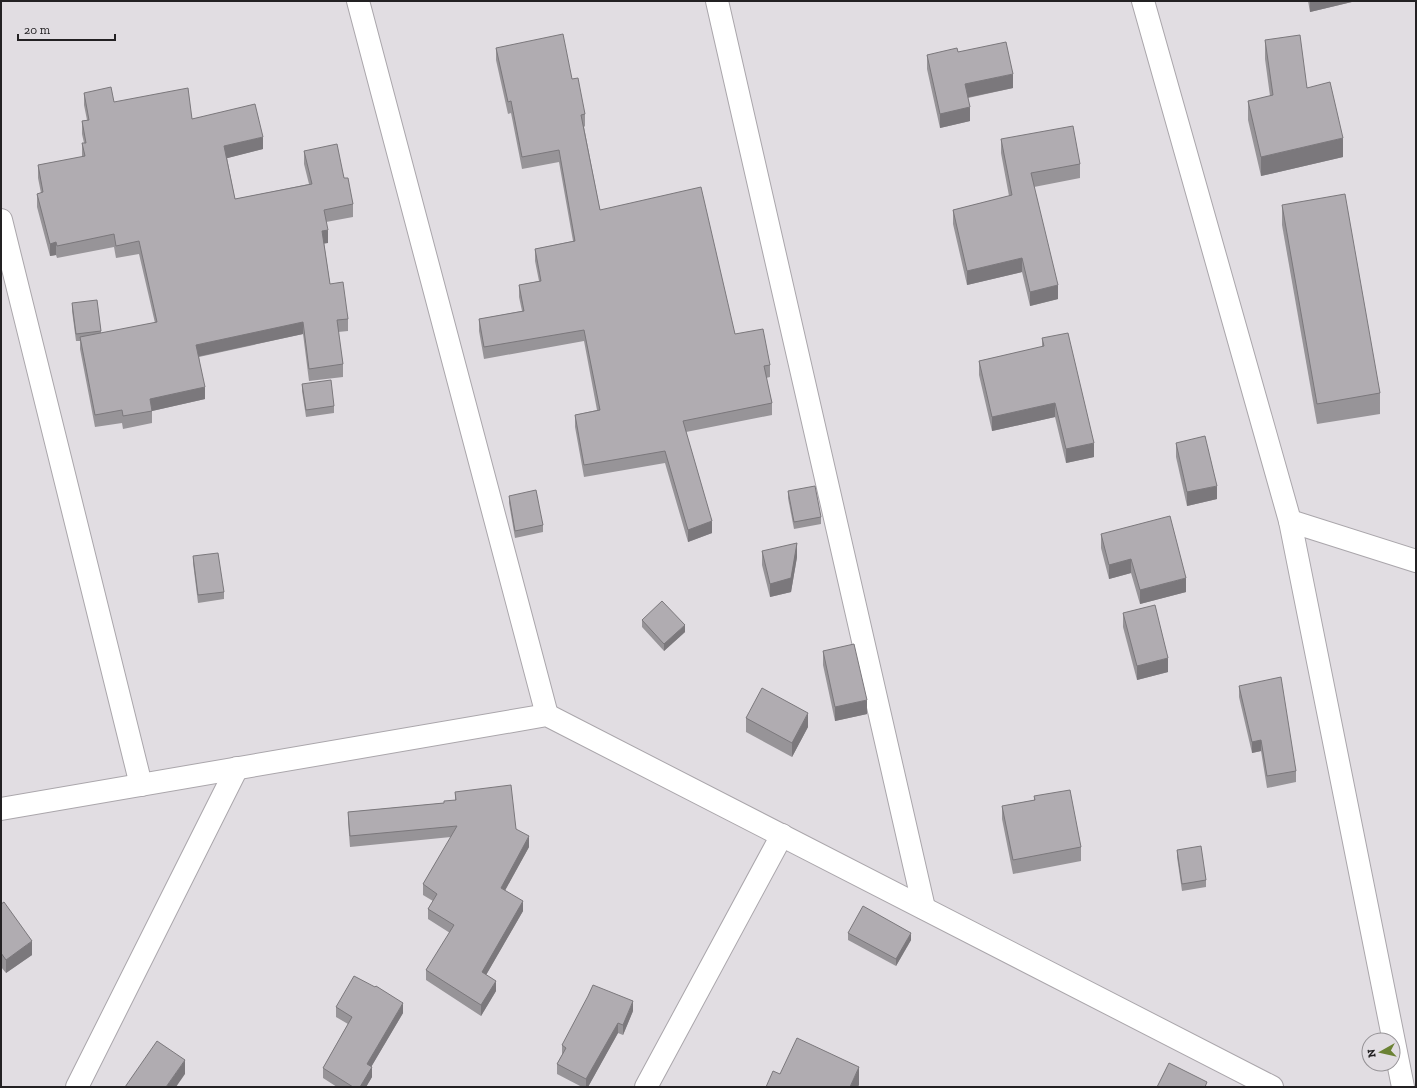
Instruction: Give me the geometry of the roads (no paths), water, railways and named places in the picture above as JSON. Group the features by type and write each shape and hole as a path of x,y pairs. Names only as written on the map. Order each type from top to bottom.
{"street":[{"path":"358,1 547,715"},
{"path":"718,1 924,908"},
{"path":"1143,1 1290,521 1403,1087"},
{"path":"1,220 141,785"},
{"path":"1290,521 1416,561"},
{"path":"1,809 547,715 1272,1087"},
{"path":"77,1087 237,768"},
{"path":"646,1087 782,836"}]}
